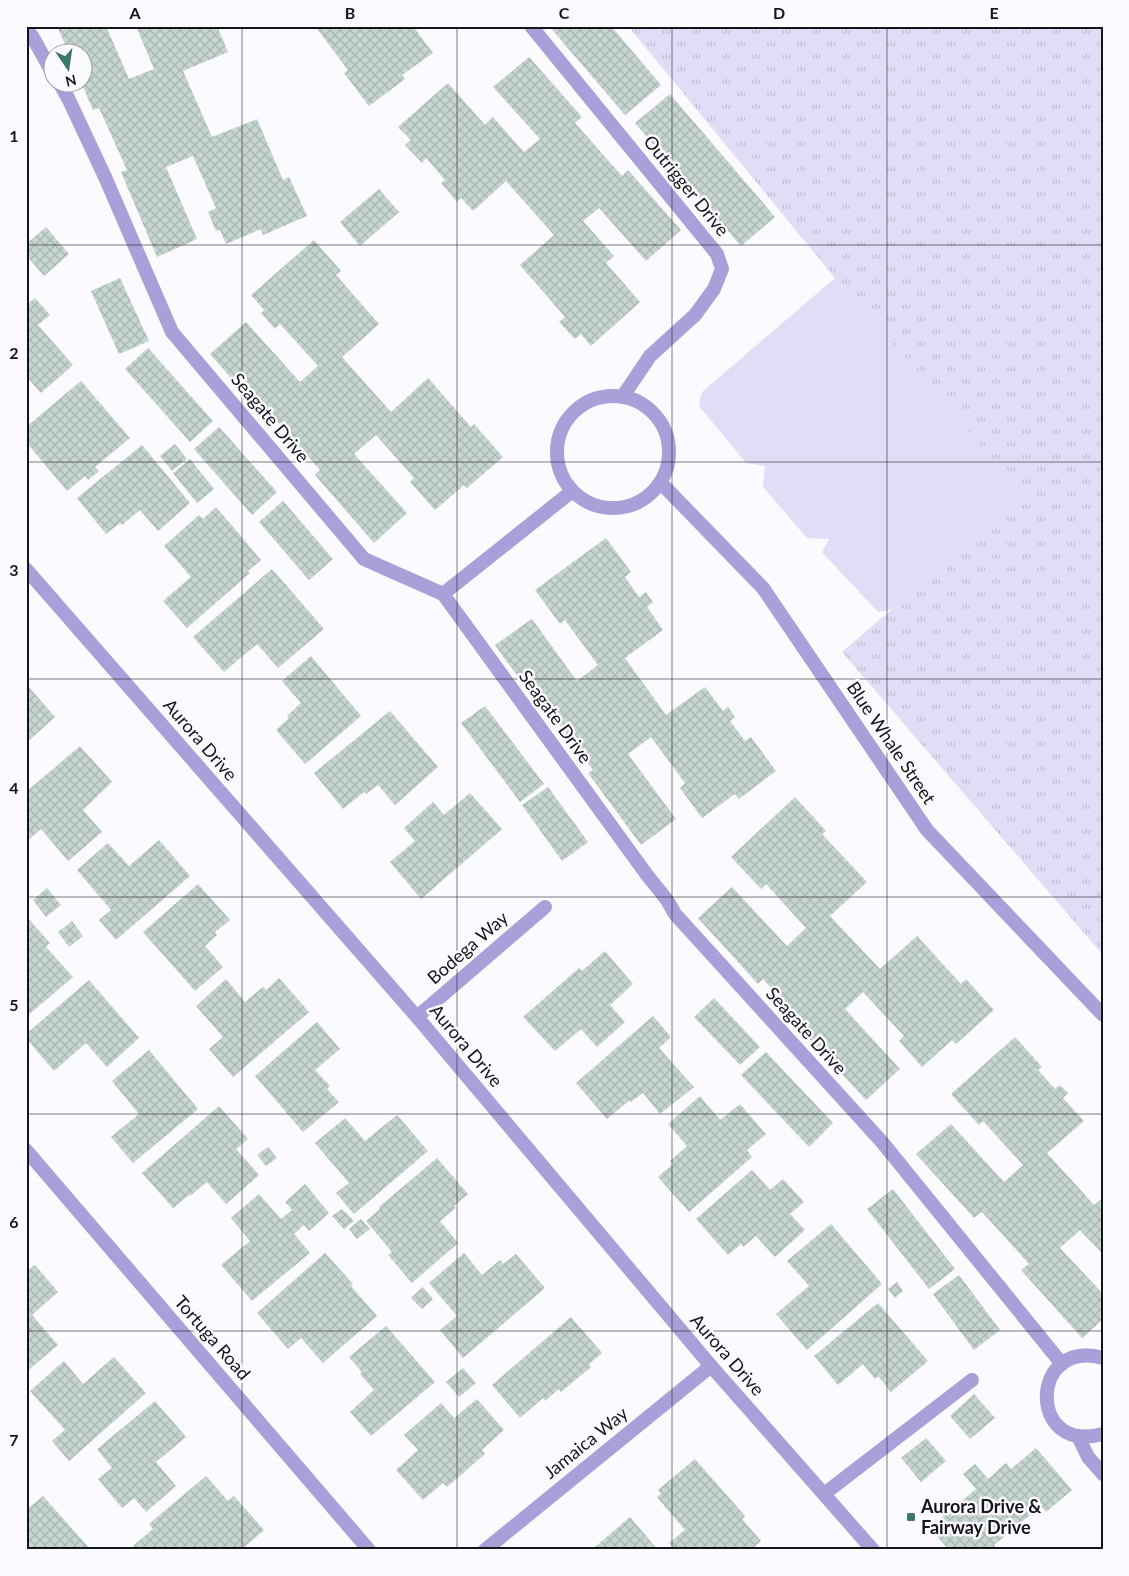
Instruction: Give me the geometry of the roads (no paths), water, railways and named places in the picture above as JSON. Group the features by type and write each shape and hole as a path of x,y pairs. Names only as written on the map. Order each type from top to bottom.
{"street":[{"name":"Outrigger Drive","path":"531,26 717,254 722,269 714,289 694,315 650,356 623,396"},
{"path":"26,30 32,36 42,54"},
{"name":"Seagate Drive","path":"65,92 105,177 172,332 364,559 443,594 646,875 667,900 675,914 882,1142 1062,1364"},
{"path":"605,396 623,396 641,402 655,414 666,429 670,447 668,466 661,482 648,497 630,506 611,508 592,504 571,492 564,480 558,463 557,445 562,427 573,412 588,401 605,396"},
{"name":"Blue Whale Street","path":"661,482 763,588 927,830 1103,1015"},
{"path":"443,594 571,492"},
{"name":"Aurora Drive","path":"29,579 416,1017 711,1366 873,1550"},
{"name":"Bodega Way","path":"416,1017 545,907"},
{"name":"Tortuga Road","path":"26,1150 370,1550"},
{"path":"1103,1358 1088,1355 1074,1358 1062,1364 1052,1374 1047,1386 1046,1399 1049,1412 1056,1423 1066,1431 1078,1436 1091,1437 1103,1434"},
{"name":"Jamaica Way","path":"485,1550 711,1366"},
{"path":"824,1494 972,1380"},
{"path":"1078,1436 1088,1457 1103,1474"}],"place":[{"name":"Aurora Drive & Fairway Drive","path":"911,1517"}]}
